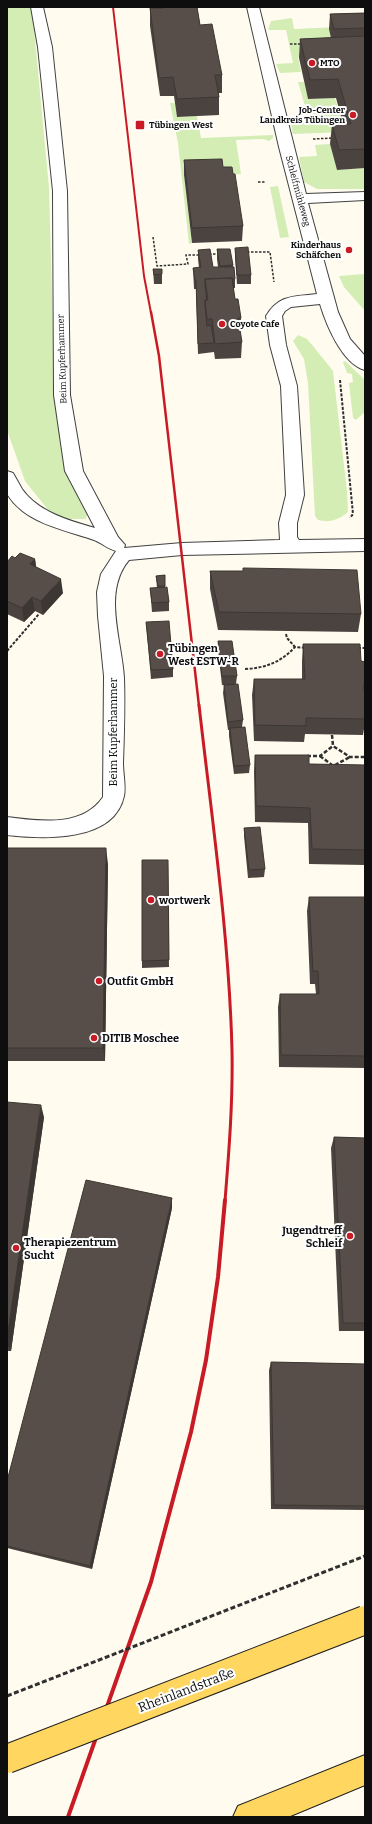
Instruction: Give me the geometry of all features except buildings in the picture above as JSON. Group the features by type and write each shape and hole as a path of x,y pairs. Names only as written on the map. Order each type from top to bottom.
{"main road":[{"name":"Rheinlandstraße","path":"7,1759 365,1620"},
{"path":"249,1817 365,1770"}],"street":[{"name":"Beim Kupferhammer","path":"7,826 43,830 72,827 92,820 105,811 113,799 114,676 108,611 108,582 118,547 74,471 62,395 60,192 46,61 37,7"},
{"name":"Schleifmühleweg","path":"253,7 261,45 326,298 338,330 350,351 365,365"},
{"path":"300,199 365,196"},
{"path":"294,547 288,538 288,523 295,495 289,386 278,345 274,316 279,308 287,303 326,298"},
{"path":"7,477 19,498 31,507 72,528 96,534 118,547 182,549 365,545"}],"path":[{"path":"261,45 305,44"},
{"path":"154,237 157,266 188,264 186,255 202,255"},
{"path":"270,247 275,289 278,295 287,303"},
{"path":"246,252 270,252"},
{"path":"209,254 224,254"},
{"path":"345,522 350,519 352,514 345,428 339,371 329,357 350,351"},
{"path":"7,651 39,614"},
{"path":"286,634 287,638 295,647 310,648"},
{"path":"245,669 268,667 288,655 295,647"},
{"path":"357,648 365,648"},
{"path":"332,735 333,746"},
{"path":"304,756 320,756 333,746"},
{"path":"333,746 350,757"},
{"path":"320,756 333,766 350,757 365,757"},
{"path":"7,1696 365,1556"}],"green space":[{"path":"7,7 32,7 49,188 55,405 65,472 90,512 85,519 66,519 49,511 25,481 7,430"},
{"path":"292,18 294,29 340,27 365,54 298,57 301,72 280,73 276,64 293,63 286,30 268,30 271,21"},
{"path":"298,82 304,82 308,99 335,98 345,132 293,134 291,124 310,123"},
{"path":"170,103 175,103 177,117 197,116 201,138 273,135 273,138 269,141 263,139 236,140 241,174 184,176 192,243 189,244 178,143"},
{"path":"330,144 337,170 365,168 365,189 317,189 304,182 299,157 317,156 315,145"},
{"path":"278,186 289,237 280,238 270,187"},
{"path":"365,274 365,311 344,287 339,276"},
{"path":"298,335 307,339 333,371 347,491 348,512 337,519 330,521 318,520 315,516 308,383 304,359 293,341"},
{"path":"345,361 365,380 365,412 356,420 353,418 349,383 353,382 352,374 347,373 343,362"}],"railway":[{"path":"113,7 144,276 151,313"},
{"path":"151,312 159,356 199,706"},
{"path":"199,705 224,921 230,1007 232,1088 225,1201"},
{"path":"68,1817 151,1582 191,1432 206,1360 218,1277 225,1200"}],"place":[{"name":"MTO","path":"312,63"},
{"name":"Job-Center Landkreis Tübingen","path":"353,115"},
{"name":"Tübingen West","path":"140,125"},
{"name":"Kinderhaus Schäfchen","path":"349,250"},
{"name":"Coyote Cafe","path":"222,324"},
{"name":"Tübingen West ESTW-R","path":"160,654"},
{"name":"wortwerk","path":"151,900"},
{"name":"Outfit GmbH","path":"99,981"},
{"name":"DITIB Moschee","path":"94,1038"},
{"name":"Jugendtreff Schleif","path":"350,1236"},
{"name":"Therapiezentrum Sucht","path":"16,1248"}]}
